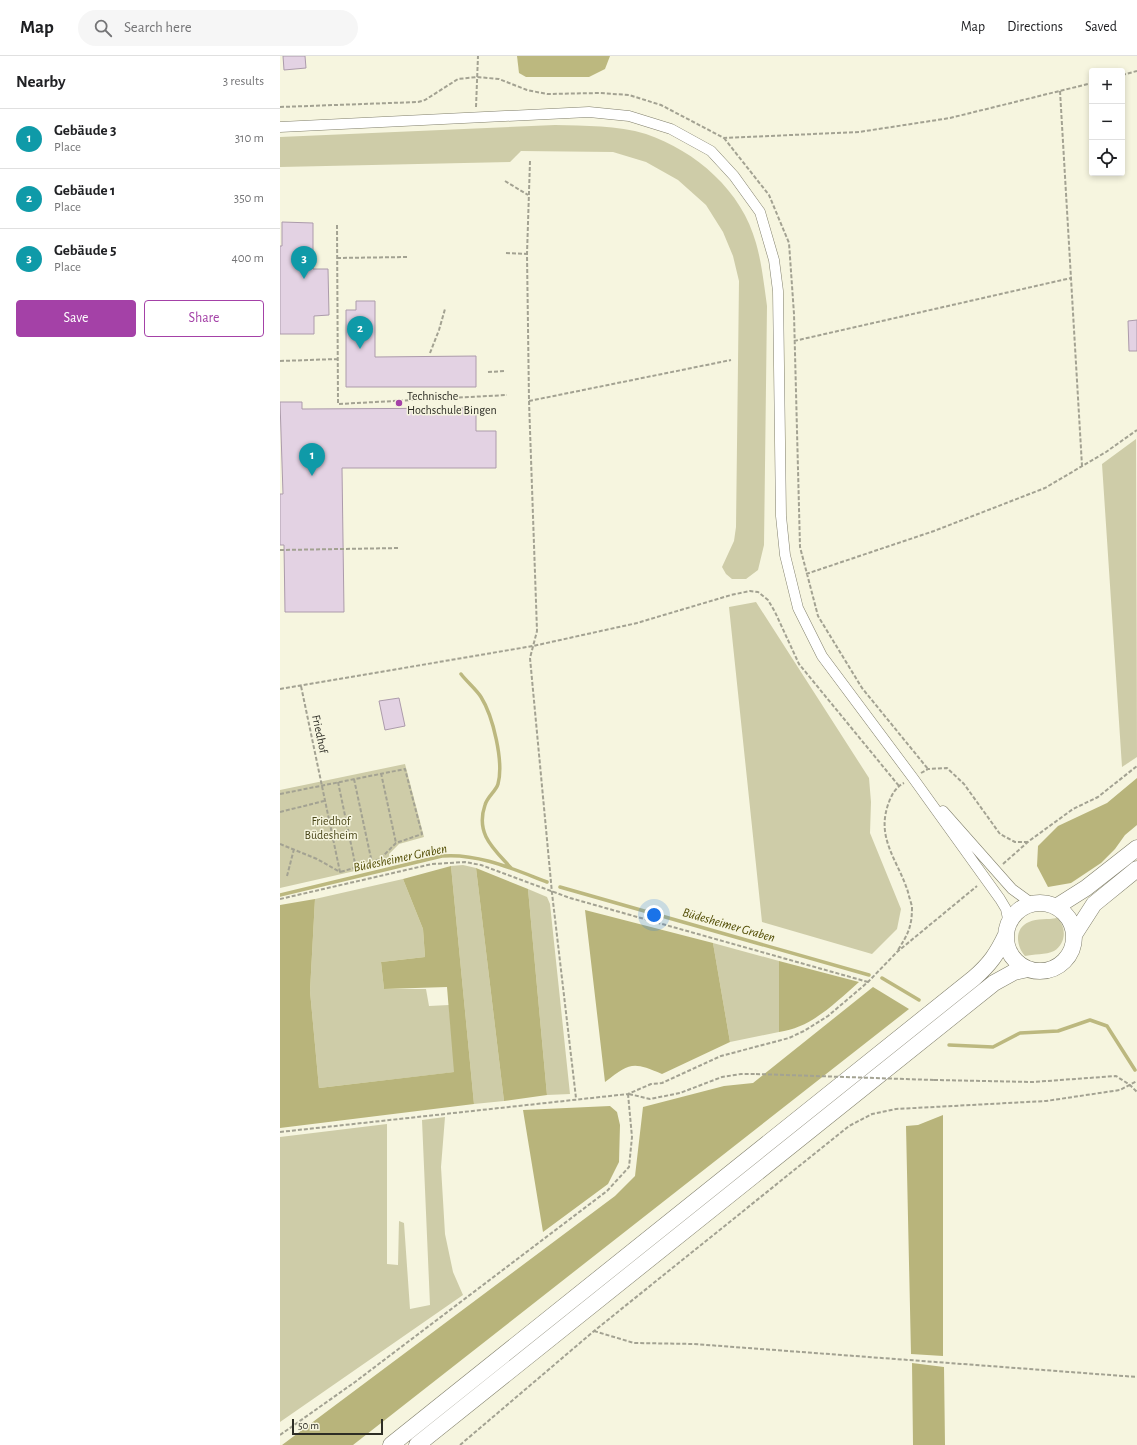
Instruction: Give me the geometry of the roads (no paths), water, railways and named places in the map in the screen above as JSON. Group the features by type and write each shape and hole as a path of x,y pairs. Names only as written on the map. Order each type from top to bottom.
{"main road":[{"path":"1056,907 1086,888 1137,848"},
{"path":"1074,934 1094,904 1137,869"},
{"path":"391,1445 974,978 989,965 998,952 1018,912 1034,905 1041,904 1056,907 1067,916 1074,934 1074,944 1064,961 1056,967 1047,970 1028,969 1014,972 994,983 417,1445"},
{"path":"1008,930 1007,944 1012,955 1020,965 1028,969"}],"street":[{"path":"280,127 589,112 629,116 671,129 711,151 734,176 760,212 774,260 778,291 781,516 785,555 792,587 805,626 822,656 913,778 1003,905 1008,930"},
{"path":"913,778 1012,888 1034,905"}],"waterway":[{"path":"461,674 481,697 490,716 493,727 500,764 498,784 485,805 482,824 484,833 488,840 511,868"},
{"name":"Büdesheimer Graben","path":"280,895 442,856 482,859 547,882"},
{"name":"Büdesheimer Graben","path":"560,887 869,975"},
{"name":"Büdesheimer Graben","path":"882,978 919,1000"},
{"name":"Büdesheimer Graben","path":"949,1045 993,1047 1020,1033 1058,1031 1090,1020 1107,1026 1135,1070"}],"place":[{"name":"Gebäude 5","path":"304,279"},
{"name":"Gebäude 1","path":"360,349"},
{"name":"Technische Hochschule Bingen","path":"399,403"},
{"name":"Gebäude 3","path":"312,476"}],"park label":[{"name":"Friedhof Büdesheim","path":"331,828"}]}
